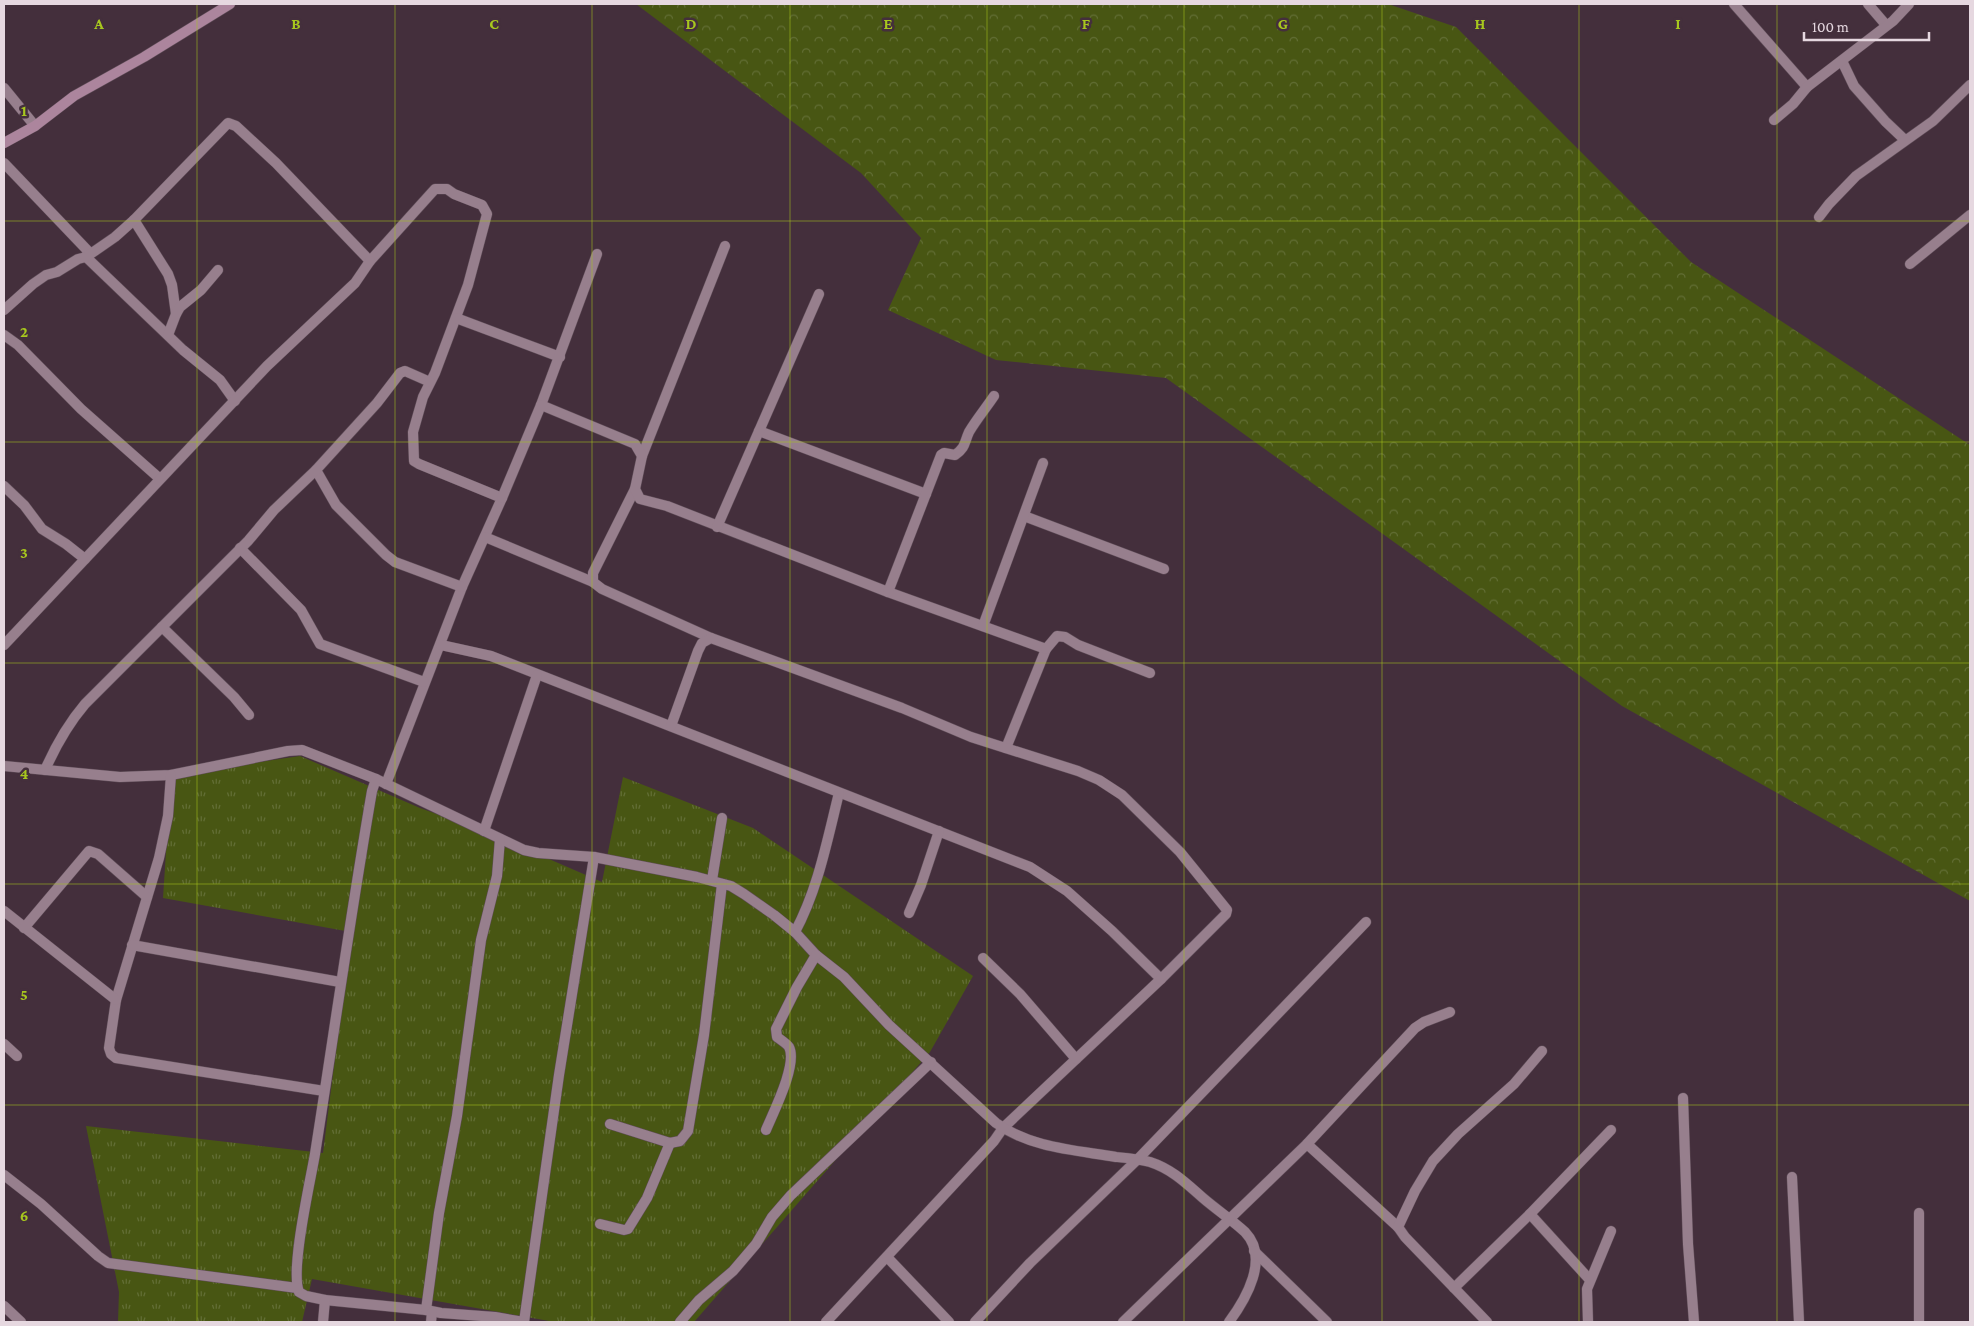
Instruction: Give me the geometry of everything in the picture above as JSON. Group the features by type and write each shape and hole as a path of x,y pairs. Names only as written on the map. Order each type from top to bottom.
{"main road":[{"path":"4,143 35,126 74,96 144,57 230,4"}],"street":[{"path":"1734,4 1807,87"},
{"path":"1868,4 1886,25"},
{"path":"1774,120 1793,104 1807,87 1893,21 1908,4"},
{"path":"1842,61 1854,86 1905,140"},
{"path":"1818,217 1856,176 1933,121 1970,85"},
{"path":"4,88 35,126"},
{"path":"4,310 33,284 78,259 86,257 115,237 134,220 224,125 232,124 276,163 370,260"},
{"path":"4,163 88,251 86,257"},
{"path":"4,645 266,366 355,283 370,260 435,189 447,189 454,194 482,205 487,214 456,318 423,397 413,432 414,461 502,498"},
{"path":"1910,264 1970,215"},
{"path":"134,220 168,274 172,285 176,314"},
{"path":"593,582 593,573 635,489 642,456 726,246"},
{"path":"386,784 462,587 541,405 597,254"},
{"path":"86,257 202,367 220,380 235,401"},
{"path":"168,335 180,308 201,290 218,270"},
{"path":"717,527 819,294"},
{"path":"456,318 560,357"},
{"path":"4,335 18,345 81,409 160,478"},
{"path":"45,770 57,742 72,719 85,704 240,548 274,510 316,470 377,403 400,373 405,371 430,382"},
{"path":"888,592 941,455 944,453 955,455 960,451 966,444 968,434 994,396"},
{"path":"541,405 634,444 642,456"},
{"path":"759,431 926,494"},
{"path":"984,626 1043,462"},
{"path":"316,470 336,505 386,555 395,562 462,587"},
{"path":"4,486 24,505 42,529 85,559"},
{"path":"635,489 640,499 667,506 888,592 1046,649"},
{"path":"1024,516 1164,569"},
{"path":"484,537 593,582 602,589 711,638 902,708 971,737 1078,771 1099,780 1122,795 1180,852 1228,910 1161,979 1002,1128 994,1141 826,1322"},
{"path":"240,548 297,605 320,644 424,682"},
{"path":"162,627 249,715"},
{"path":"1006,748 1046,649 1057,636 1066,637 1078,645 1150,673"},
{"path":"671,726 698,651 702,643 711,638"},
{"path":"441,645 490,656 1030,866 1067,891 1112,931 1161,979"},
{"path":"484,831 537,675"},
{"path":"4,766 120,777 171,775 302,750 376,779 524,850 538,853 594,857 717,882 744,894 795,932 816,955 844,977 889,1026 1002,1128 1047,1146 1150,1162 1167,1170 1188,1183 1246,1234 1254,1250 1326,1322"},
{"path":"171,775 166,825 159,858 116,1000 109,1048 111,1054 116,1058 324,1091"},
{"path":"376,779 372,791 340,982 302,1231 296,1277 299,1292 306,1296 430,1315 495,1317 524,1322 559,1075 594,857"},
{"path":"795,932 806,911 814,889 839,793"},
{"path":"610,1124 670,1142 680,1141 688,1131 704,1035 722,818"},
{"path":"909,913 940,831"},
{"path":"430,1315 439,1212 458,1116 481,940 497,876 500,839"},
{"path":"24,928 89,851 98,854 147,897"},
{"path":"4,911 116,1000"},
{"path":"975,1322 1030,1263 1137,1160 1366,922"},
{"path":"132,945 340,982"},
{"path":"766,1130 785,1086 792,1058 789,1047 777,1037 776,1029 816,955"},
{"path":"983,958 1020,994 1076,1059"},
{"path":"1123,1322 1307,1144 1415,1028 1424,1022 1450,1012"},
{"path":"4,1044 17,1056"},
{"path":"1398,1227 1415,1191 1433,1161 1458,1134 1514,1084 1542,1051"},
{"path":"680,1322 699,1300 733,1271 745,1258 772,1217 791,1195 930,1062"},
{"path":"1683,1098 1688,1244 1694,1322"},
{"path":"1454,1288 1530,1214 1611,1130"},
{"path":"600,1224 624,1230 628,1229 647,1198 670,1142"},
{"path":"1307,1144 1398,1227 1405,1237 1487,1322"},
{"path":"4,1175 41,1204 108,1263 297,1288"},
{"path":"1792,1177 1799,1322"},
{"path":"1919,1213 1919,1322"},
{"path":"1530,1214 1590,1280"},
{"path":"1588,1322 1587,1289 1611,1231"},
{"path":"1229,1322 1248,1294 1254,1271 1254,1250"},
{"path":"887,1256 950,1322"},
{"path":"323,1322 326,1300"},
{"path":"4,1306 21,1322"}],"green space":[{"path":"636,4 1388,4 1456,27 1691,262 1970,445 1970,901 1622,706 1166,378 996,360 888,310 921,238 861,173"},
{"path":"300,756 420,808 484,831 602,882 623,777 753,828 973,976 930,1052 694,1322 555,1322 312,1279 302,1322 118,1322 119,1292 86,1126 323,1153 351,932 163,898 171,775"}]}
